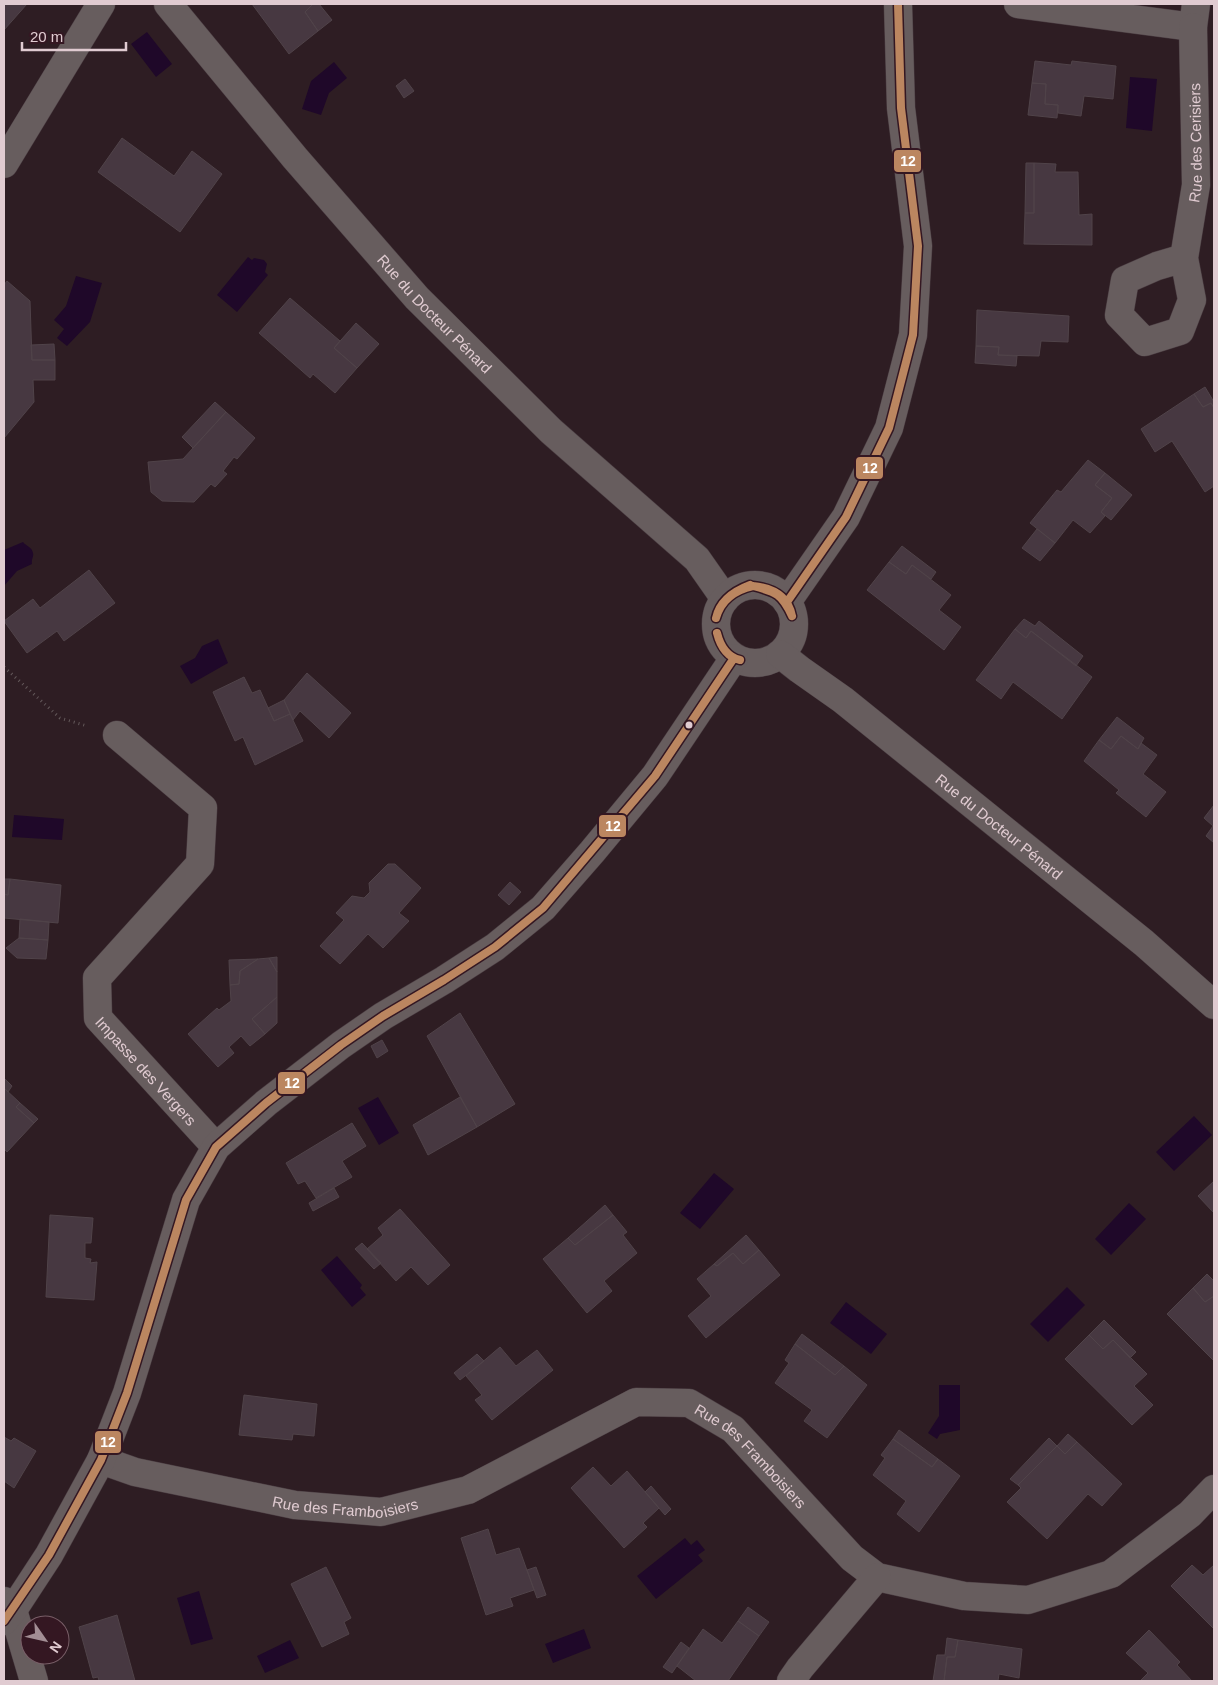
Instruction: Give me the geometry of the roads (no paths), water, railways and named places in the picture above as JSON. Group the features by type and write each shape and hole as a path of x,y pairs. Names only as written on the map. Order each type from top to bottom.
{"street":[{"path":"4,164 101,4"},
{"name":"Rue du Docteur Pénard","path":"168,4 295,158 417,298 551,431 698,558 725,599"},
{"path":"787,602 846,516 889,428 913,335 918,246 901,108 898,4"},
{"name":"Rue des Cerisiers","path":"1018,4 1195,15 1196,185 1184,258"},
{"path":"750,586 764,586 777,592 787,602 793,615 793,629 789,643 780,654 766,662 750,663 734,658 724,649 718,637 715,624 718,610 725,599 736,590 750,586"},
{"name":"Rue du Docteur Pénard","path":"780,654 843,700 1144,943 1214,1005"},
{"path":"34,1681 7,1610 49,1555 101,1460 127,1392 186,1200 216,1148 266,1103 341,1045 383,1016 495,947 543,908 655,776 734,658"},
{"name":"Impasse des Vergers","path":"117,735 203,808 200,864 96,978 98,1018 216,1148"},
{"name":"Rue des Framboisiers","path":"101,1460 135,1472 296,1504 381,1512 468,1490 636,1402 689,1403 734,1429 852,1558 878,1577 964,1596 1028,1600 1112,1574 1190,1514 1214,1489"},
{"path":"792,1681 800,1668 878,1577"}]}
